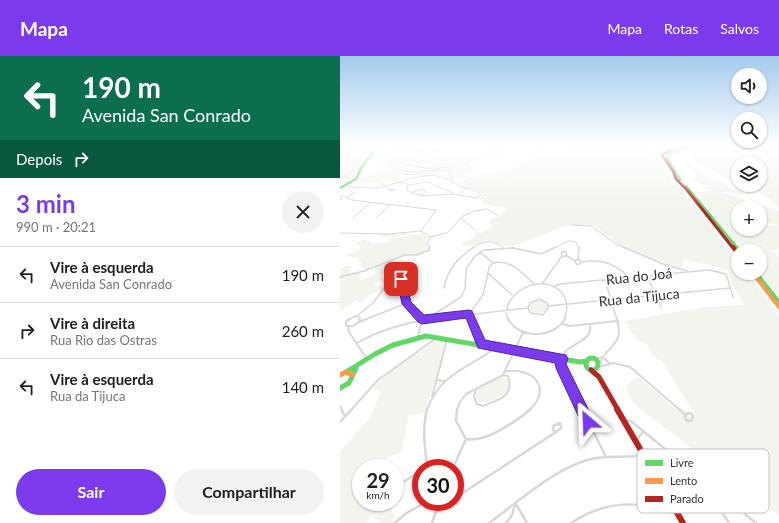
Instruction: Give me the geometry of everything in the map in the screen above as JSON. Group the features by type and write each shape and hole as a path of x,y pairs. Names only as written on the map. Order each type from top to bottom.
{"main road":[{"path":"343,186 356,179 362,168"},
{"path":"671,168 676,179 688,190 731,245"},
{"path":"674,168 678,179 700,201 734,244"},
{"path":"758,280 779,307"},
{"path":"762,280 779,302"},
{"path":"342,374 366,358 395,342 418,337 447,339 580,362 586,364 599,378 640,449"},
{"path":"586,364 590,358 597,360 599,378"},
{"path":"340,388 351,380 356,366"},
{"path":"591,370 598,367"},
{"path":"342,374 352,375"},
{"path":"679,515 683,523"}],"street":[{"path":"424,168 449,172"},
{"path":"402,170 417,172 442,168"},
{"path":"447,168 452,182"},
{"path":"403,174 438,176 448,179 461,187 475,189 480,196 476,198 459,194 422,195 410,193"},
{"path":"343,186 360,186 376,189 418,176"},
{"path":"384,182 382,184 384,187"},
{"path":"402,182 408,185 420,182 431,182 455,194"},
{"path":"408,185 407,190 410,193"},
{"path":"384,187 389,189"},
{"path":"459,194 468,187"},
{"path":"410,193 422,189 426,191 422,195"},
{"path":"346,198 355,192"},
{"path":"340,195 346,198 390,205 436,210 432,218 420,231"},
{"path":"340,197 342,198 340,200"},
{"path":"353,218 371,202"},
{"path":"377,217 390,205"},
{"path":"430,238 447,233 461,217 475,211 485,209 491,210 498,216"},
{"path":"461,217 476,231"},
{"path":"572,225 591,226 616,244 676,268 688,271"},
{"path":"340,233 388,234 420,231 430,238"},
{"path":"340,277 364,271 407,254 417,255 429,250 430,248 428,243 430,238"},
{"path":"428,318 439,312 464,293 465,271 475,256 480,252 504,248 518,248 541,254 564,242 573,241 579,246 578,260"},
{"path":"444,288 449,271 475,245 491,242 500,244 504,248"},
{"path":"480,252 492,263"},
{"path":"542,284 562,256 560,254 563,252 566,256 576,261 577,264 598,259 605,260 629,277"},
{"path":"578,260 582,262"},
{"path":"482,345 469,314 481,300 489,267 492,263 500,261 506,262 534,284"},
{"path":"676,268 678,272"},
{"name":"Rua do Joá","path":"534,284 553,286 560,284 709,270 726,274 730,288"},
{"path":"488,273 512,295"},
{"path":"646,276 660,307"},
{"path":"487,279 492,277"},
{"path":"366,358 349,332 346,321 352,316 357,316 374,302 389,281 396,278 401,279 403,282 407,304 422,319 418,337"},
{"path":"598,367 603,356 617,342 620,329 605,280"},
{"path":"534,284 521,288 512,295 506,310 509,321 517,329 523,332 538,334 545,333 562,324 568,312 568,304 564,295 553,286"},
{"path":"730,288 733,298"},
{"name":"Rua da Tijuca","path":"548,306 730,288"},
{"name":"Rua da Tijuca","path":"528,308 530,303 539,299 545,301 548,306"},
{"path":"348,327 385,310 407,304"},
{"name":"Rua da Tijuca","path":"528,308 530,313 539,316 545,313 548,306"},
{"name":"Rua da Tijuca","path":"357,343 388,327 422,319 528,308"},
{"path":"439,312 441,317"},
{"path":"357,316 360,318 359,322"},
{"path":"562,324 570,326 617,321"},
{"path":"590,324 591,330 589,335 564,353 560,364 606,457"},
{"path":"466,439 456,421 457,410 463,397 503,375 523,332"},
{"path":"340,422 378,380 437,338"},
{"path":"426,459 423,430 427,410 437,380 447,339"},
{"path":"488,346 489,353"},
{"path":"431,399 444,381 458,370 497,347"},
{"path":"594,359 603,356"},
{"path":"603,356 609,363"},
{"path":"598,367 609,363 625,364 636,371 685,414"},
{"path":"466,439 477,440 487,437 534,406 539,391 538,384 532,375 520,369 512,369 504,372"},
{"path":"477,388 474,397 477,404 483,406 494,401 508,393 512,385 508,376 503,375"},
{"path":"437,380 444,381"},
{"path":"435,384 441,385"},
{"path":"340,391 346,385"},
{"path":"340,406 345,416"},
{"path":"624,419 632,422 664,449"},
{"path":"464,492 556,432 561,428 560,423 553,426 553,430 556,432"},
{"path":"636,441 643,432"},
{"path":"457,459 466,439"},
{"path":"489,523 541,485 563,471 582,462 606,457 637,457"},
{"path":"570,523 589,511 613,504 637,503"},
{"path":"506,523 512,515 515,505"},
{"path":"515,505 527,523"},
{"path":"395,523 412,510"},
{"path":"432,523 436,511"},
{"path":"674,513 679,515"},
{"path":"722,513 728,523"},
{"path":"744,513 756,523"}],"shaded area":[{"path":"340,168 362,168 355,179 349,179 340,184"},
{"path":"389,168 402,168 402,170 417,172 439,171 434,175 401,174 399,180 366,183 354,181 369,174 390,170"},
{"path":"423,168 442,168 432,169"},
{"path":"448,168 474,168 470,172 466,172 465,174 468,175 459,179 455,178 452,181"},
{"path":"513,168 664,168 670,178 683,190 731,254 731,280 752,280 779,315 779,515 769,507 769,449 693,449 634,404 626,390 628,388 626,385 638,377 677,410 696,416 665,364 652,355 648,345 637,340 625,321 704,307 744,305 731,282 728,270 684,259 682,268 671,266 618,244 594,226 587,224 565,226 512,247 488,241 472,246 462,245 463,242 474,238 474,235 478,232 481,233 493,226 489,223 491,219 501,216 507,208 483,204 482,200 479,199 482,196 481,193 477,190 455,183 480,174 497,174"},
{"path":"686,168 697,168 704,172 703,173 710,180 719,181 729,187 728,188 731,189 731,192 745,194 721,192 745,200 731,200 731,236 767,236 767,225 779,226 779,248 775,251 767,249 767,244 737,244 696,193 695,191 703,192 709,190 691,179 696,175 691,169"},
{"path":"707,168 731,168 731,180 723,177"},
{"path":"767,168 779,168 779,207 760,192 767,192"},
{"path":"767,207 779,211 779,225 767,223"},
{"path":"407,233 406,235 398,235 396,238 408,237 412,234 418,236 422,233 428,237 429,250 418,254 407,254 394,258 396,269 383,273 381,276 388,281 386,284 380,281 374,285 384,287 381,290 371,294 360,303 357,300 340,310 340,269 346,266 352,266 350,273 361,272 358,277 360,280 375,275 375,267 380,265 366,269 361,266 361,263 357,257 350,257 346,255 359,250 360,246 356,244 357,242 365,240 372,242 372,244 389,242 392,236 382,237 377,234"},
{"path":"767,250 779,257 779,296 766,280"},
{"path":"538,299 546,303 547,309 540,315 532,313 529,309 532,302"},
{"path":"439,339 442,339 444,344 425,413 409,415 401,452 386,459 352,459 352,511 392,511 395,519 393,523 382,523 371,515 367,523 340,523 340,452 371,416 381,392 373,388 390,372"},
{"path":"501,376 509,380 510,387 508,390 501,396 491,401 482,403 479,402 476,398 478,389"}],"waterway":[{"path":"340,178 350,174 354,168"}],"traffic: fast":[{"path":"340,188 356,179 362,168"},
{"path":"673,168 680,180"},
{"path":"686,186 733,244"},
{"path":"762,280 779,302"},
{"path":"346,372 384,349 403,341 426,336 580,362 587,361"},
{"path":"590,358 594,358 598,364 594,370 590,370 586,366 586,362 590,358"},
{"path":"340,388 349,383 356,368"}],"traffic: slow":[{"path":"758,280 779,307"},
{"path":"340,375 346,372 352,375"}],"traffic: jam":[{"path":"671,168 676,179 688,191 731,245"},
{"path":"591,370 599,377 640,449"},
{"path":"677,513 683,523"}],"route":[{"path":"401,279 403,282 407,304 422,319 469,314 471,323 482,345 562,359 560,364 588,422"}]}
